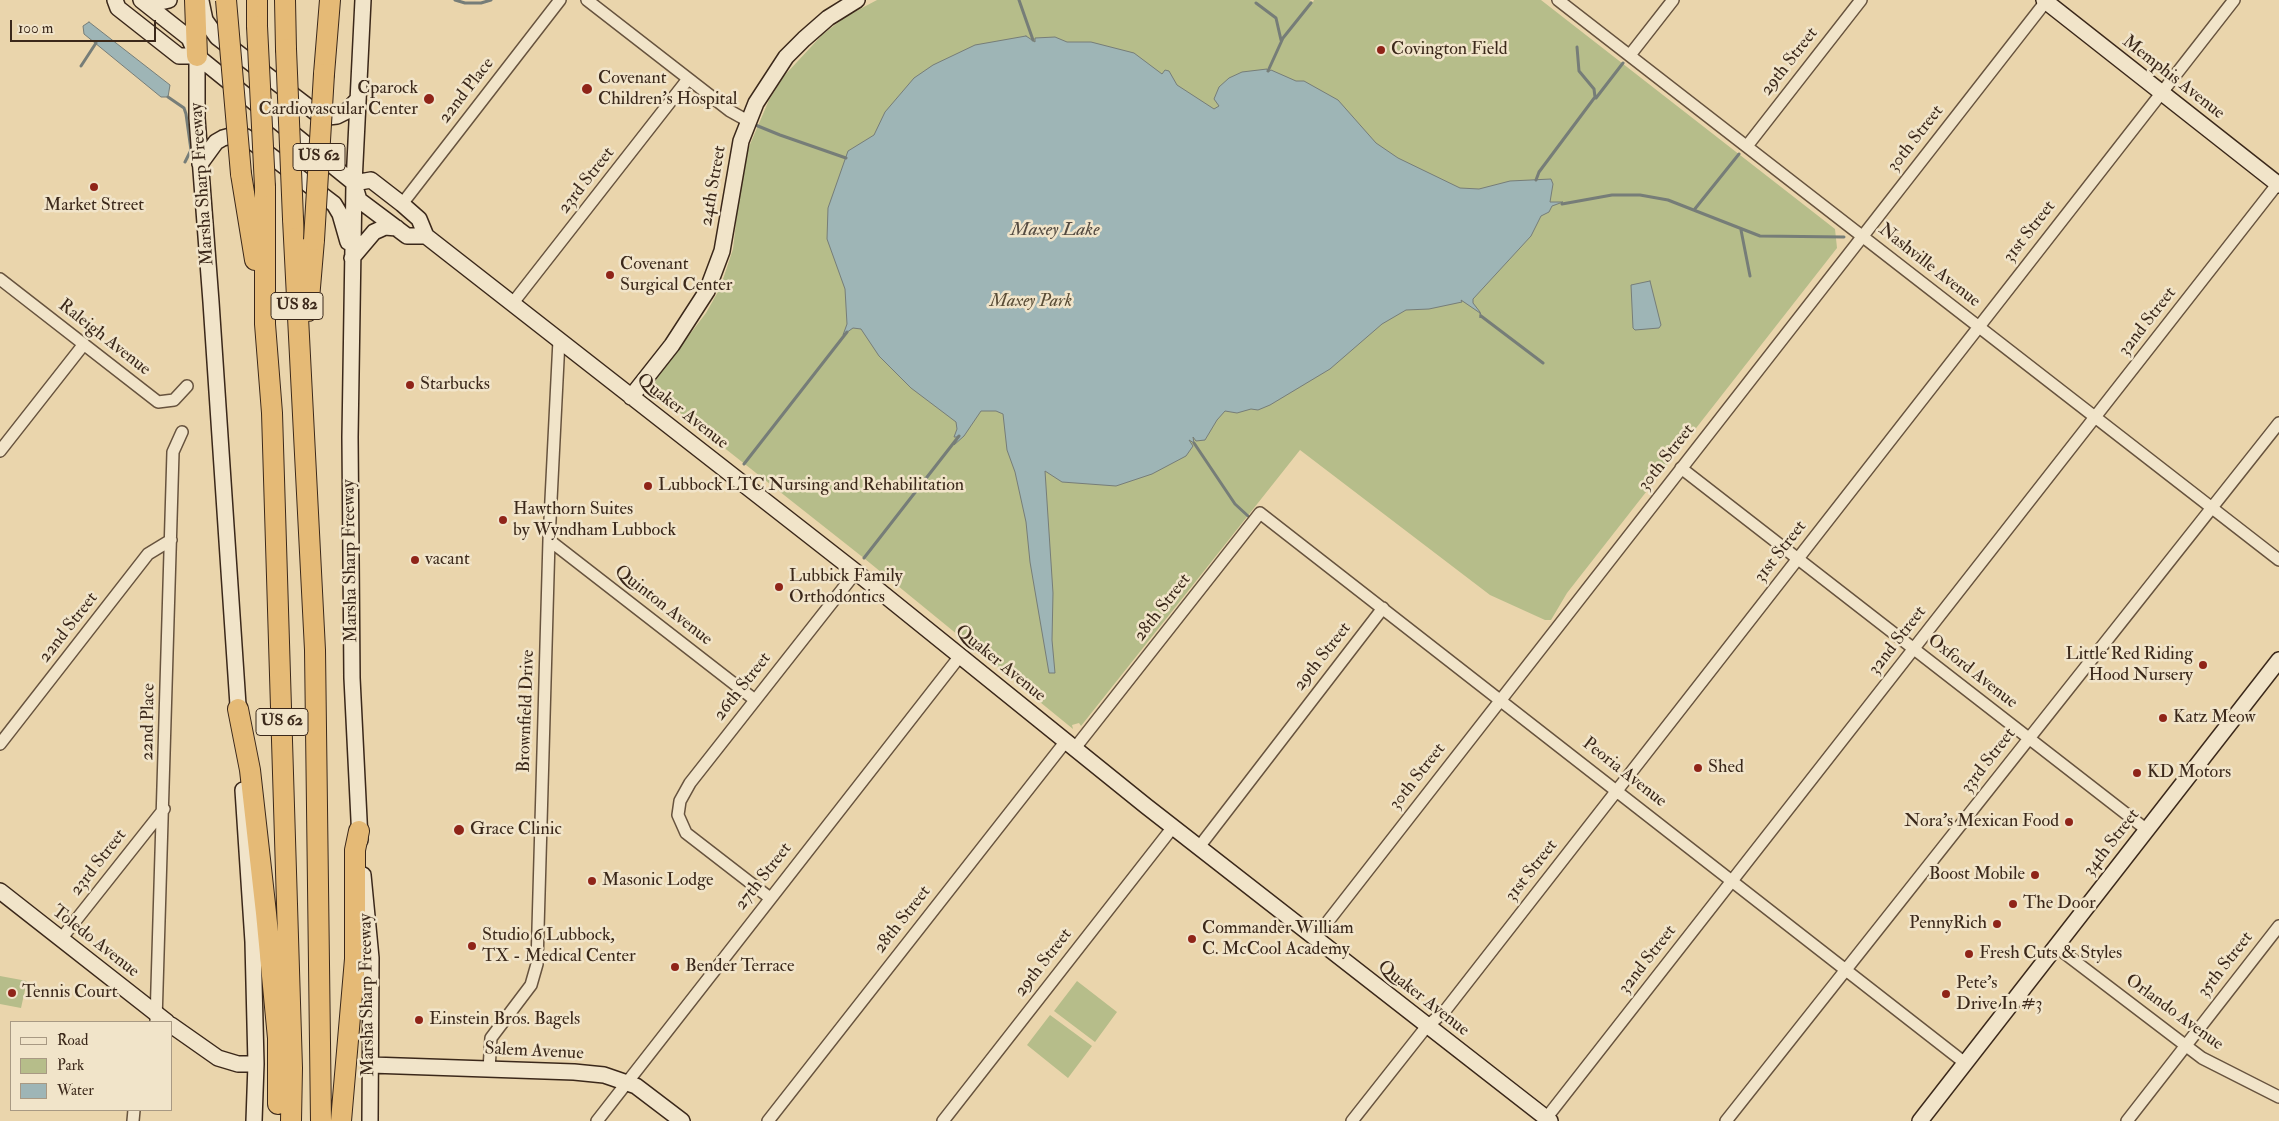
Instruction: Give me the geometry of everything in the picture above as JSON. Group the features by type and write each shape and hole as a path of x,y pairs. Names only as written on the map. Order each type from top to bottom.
{"highway":[{"path":"195,0 197,56"},
{"name":"US 62","path":"226,0 242,174 265,324 272,413 292,1059 292,1121"},
{"name":"US 82","path":"257,0 265,187 265,324"},
{"name":"US 82","path":"286,0 286,49 302,393"},
{"name":"US 62","path":"321,1121 315,650 302,393 330,0"},
{"path":"238,709 250,770 266,913 278,1038 278,1121"},
{"path":"341,1121 355,959 355,850 359,831"}],"main road":[{"name":"Quaker Avenue","path":"115,0 118,8 179,56 197,56"},
{"path":"144,3 169,0"},
{"path":"201,0 205,20 217,37 315,112 328,117 337,116 347,111 358,99"},
{"name":"Marsha Sharp Freeway","path":"363,0 352,258 350,529 352,678 359,831 371,958 370,1121"},
{"name":"24th Street","path":"631,397 691,318 713,279 722,251 736,160 748,121 769,81 786,58 822,23 857,0"},
{"name":"Memphis Avenue","path":"2045,0 2279,183"},
{"name":"Quaker Avenue","path":"144,3 189,38 197,56 354,183 360,200 407,236 426,236"},
{"name":"Marsha Sharp Freeway","path":"197,56 197,118 253,942 256,1064 254,1121"},
{"path":"200,164 216,142 234,135 246,137 334,204 340,214 352,258"},
{"name":"Quaker Avenue","path":"354,183 371,180 402,204 419,219 426,236 856,572 1198,847 1547,1120"},
{"path":"352,258 374,232 385,227 397,228"},
{"name":"34th Street","path":"1920,1121 2279,660"},
{"name":"Toledo Avenue","path":"0,891 160,1020"},
{"path":"172,1026 218,1058 238,1064 256,1064"},
{"name":"Salem Avenue","path":"371,1065 574,1072 604,1075 627,1082 682,1121"}],"street":[{"name":"22nd Place","path":"402,204 560,0"},
{"path":"587,0 730,111 748,121"},
{"name":"Nashville Avenue","path":"1558,0 2279,560"},
{"path":"1630,55 1673,0"},
{"name":"29th Street","path":"1747,146 1861,0"},
{"name":"30th Street","path":"1315,938 2045,0"},
{"name":"31st Street","path":"1352,1121 1427,1026 1444,1012 2234,0"},
{"name":"23rd Street","path":"512,304 688,79"},
{"name":"32nd Street","path":"1547,1120 2279,183"},
{"name":"Raleigh Avenue","path":"0,279 158,402 174,400 187,386"},
{"name":"Brownfield Drive","path":"489,1069 491,1038 531,985 537,964 549,540 559,340"},
{"path":"0,451 84,344"},
{"name":"33rd Street","path":"1726,1121 2279,423"},
{"name":"22nd Place","path":"160,1020 173,452 182,432"},
{"name":"Oxford Avenue","path":"1681,468 2146,830"},
{"name":"Peoria Avenue","path":"1260,513 1733,880 1964,1063"},
{"name":"28th Street","path":"768,1121 1070,745 1260,513"},
{"name":"22nd Street","path":"0,744 148,554 171,540"},
{"name":"Quinton Avenue","path":"549,540 755,700"},
{"name":"26th Street","path":"770,898 684,831 680,823 678,808 683,794 856,572"},
{"name":"29th Street","path":"1198,847 1383,608"},
{"name":"27th Street","path":"597,1121 960,656"},
{"name":"23rd Street","path":"61,939 164,809"},
{"name":"29th Street","path":"943,1121 1173,826"},
{"name":"35th Street","path":"2127,1121 2279,926"},
{"name":"Orlando Avenue","path":"2055,946 2202,1058 2279,1098"}],"green space":[{"name":"Maxey Park","path":"877,0 1309,0 1313,2 1314,0 1541,0 1835,229 1837,248 1567,593 1551,620 1545,620 1490,595 1300,450 1081,726 1079,723 1072,725 1073,729 865,559 651,390 651,385 706,313 720,288 733,249 740,186 748,149 769,100 784,76 822,35 845,17"},
{"name":"Tennis Court","path":"0,976 27,981 21,1008 0,1004"},
{"path":"1077,981 1117,1012 1095,1042 1054,1011"},
{"path":"1050,1015 1092,1046 1068,1078 1027,1045"}],"water":[{"path":"89,22 170,85 168,97 161,97 84,34 83,26"},
{"name":"Maxey Lake","path":"1026,36 1035,42 1035,38 1055,37 1067,42 1091,42 1134,53 1162,74 1165,70 1169,71 1177,85 1214,109 1219,106 1214,99 1219,87 1229,78 1242,72 1267,69 1268,72 1271,70 1296,81 1304,81 1338,100 1376,143 1398,158 1460,188 1479,189 1510,181 1551,179 1553,184 1550,202 1563,202 1552,206 1549,212 1541,216 1531,236 1473,299 1473,303 1480,312 1481,315 1480,318 1480,313 1461,300 1462,302 1429,309 1406,310 1382,324 1330,369 1270,405 1258,410 1251,409 1237,413 1225,411 1205,440 1196,441 1193,437 1194,443 1189,440 1193,446 1186,456 1152,474 1116,486 1062,482 1045,471 1053,593 1052,640 1055,673 1049,673 1030,562 1026,522 1015,472 1007,450 1003,414 996,411 981,411 964,436 954,445 959,437 954,437 957,429 956,422 911,388 879,356 861,329 853,328 843,335 847,324 845,289 827,239 828,208 848,151 874,135 885,112 914,78 933,65 975,45"},
{"path":"1650,281 1661,325 1659,328 1635,330 1633,328 1631,285"}],"waterway":[{"path":"455,0 465,3 481,3 491,0"},
{"path":"1019,0 1033,40"},
{"path":"1256,3 1276,18 1281,40"},
{"path":"1268,71 1283,38 1311,3"},
{"path":"81,66 96,43"},
{"path":"1536,180 1539,172 1595,97 1594,89 1579,71 1577,47"},
{"path":"1596,98 1623,63"},
{"path":"168,97 184,108 186,114 191,150 185,162"},
{"path":"753,124 846,158"},
{"path":"1694,210 1739,154"},
{"path":"1562,204 1612,195 1640,195 1668,200 1760,236 1844,237"},
{"path":"1741,230 1750,276"},
{"path":"1481,316 1543,363"},
{"path":"744,464 847,332"},
{"path":"864,558 959,436"},
{"path":"1194,443 1235,504 1248,516"}],"place":[{"name":"Covington Field","path":"1381,50"},
{"name":"Covenant Children’s Hospital","path":"587,89"},
{"name":"Cparock Cardiovascular Center","path":"429,99"},
{"name":"Market Street","path":"94,187"},
{"name":"Covenant Surgical Center","path":"610,275"},
{"name":"Starbucks","path":"410,385"},
{"name":"Lubbock LTC Nursing and Rehabilitation","path":"648,486"},
{"name":"Hawthorn Suites by Wyndham Lubbock","path":"503,520"},
{"name":"vacant","path":"415,560"},
{"name":"Lubbick Family Orthodontics","path":"779,587"},
{"name":"Little Red Riding Hood Nursery","path":"2203,665"},
{"name":"Katz Meow","path":"2163,718"},
{"name":"Shed","path":"1698,768"},
{"name":"KD Motors","path":"2137,773"},
{"name":"Nora's Mexican Food","path":"2069,822"},
{"name":"Grace Clinic","path":"459,830"},
{"name":"Boost Mobile","path":"2035,875"},
{"name":"Masonic Lodge","path":"592,881"},
{"name":"The Door","path":"2013,904"},
{"name":"PennyRich","path":"1997,924"},
{"name":"Commander William C. McCool Academy","path":"1192,939"},
{"name":"Studio 6 Lubbock, TX - Medical Center","path":"472,946"},
{"name":"Fresh Cuts & Styles","path":"1969,954"},
{"name":"Bender Terrace","path":"675,967"},
{"name":"Tennis Court","path":"12,993"},
{"name":"Pete's Drive In #3","path":"1946,994"},
{"name":"Einstein Bros. Bagels","path":"419,1020"}]}
